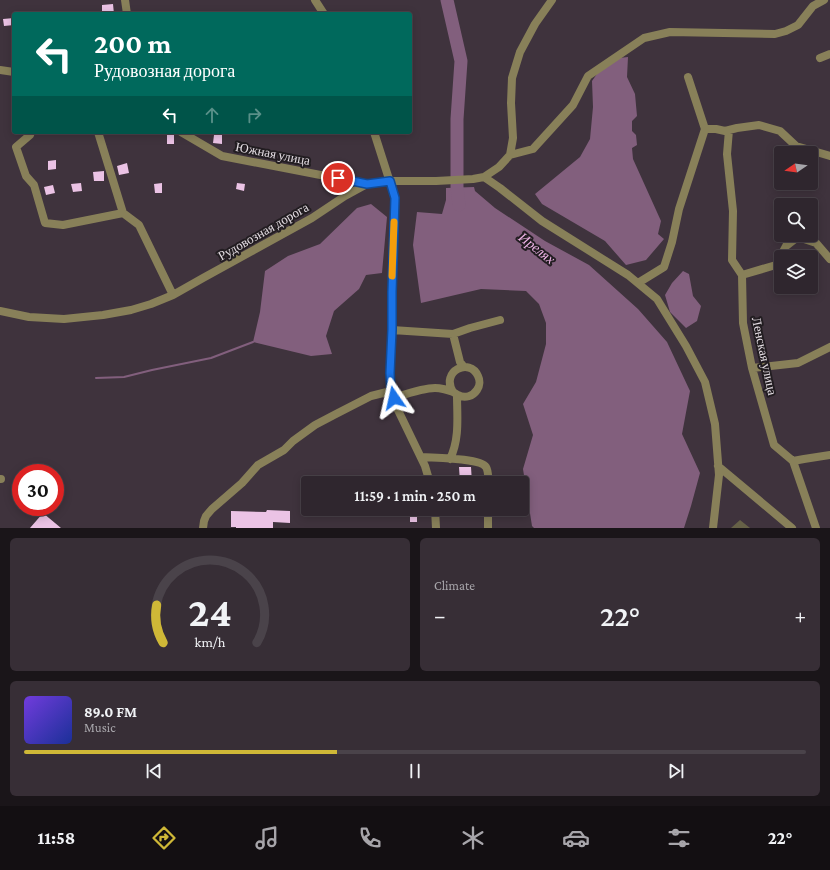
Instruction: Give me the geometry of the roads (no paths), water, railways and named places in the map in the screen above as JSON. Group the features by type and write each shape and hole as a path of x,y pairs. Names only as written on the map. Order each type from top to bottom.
{"street":[{"path":"125,0 127,12"},
{"path":"315,0 323,12"},
{"path":"552,0 535,24 520,52 512,78 511,103 513,138 510,155 499,167 484,178 500,188 542,221 628,275 657,299 686,346 705,382 715,424 719,475 713,528"},
{"path":"510,155 533,149 573,105 588,76 644,38 670,32 775,34 786,31 798,25 813,6 824,0"},
{"path":"820,58 830,54"},
{"path":"0,70 12,72"},
{"path":"638,283 664,267 672,242 679,209 705,129 688,76"},
{"path":"705,129 725,131 759,125 780,131 796,146 830,156"},
{"name":"Ленская улица","path":"728,130 727,154 733,211 732,260 742,275 743,323 752,368 774,445 793,462 816,528"},
{"path":"30,134 16,147 26,176 34,185 45,223 63,225 123,213"},
{"path":"99,134 123,213 139,225 173,295"},
{"name":"Южная улица","path":"184,134 222,156 367,184"},
{"path":"375,134 395,198 390,373 392,394 396,406 422,457 428,476"},
{"name":"Рудовозная дорога","path":"0,311 29,317 64,319 103,315 131,310 173,295 312,218 345,196 367,184 390,181 446,181 484,178"},
{"path":"742,275 776,265 786,246 795,239 804,239 816,243 830,259"},
{"path":"392,330 453,334 500,320"},
{"path":"453,334 460,362 464,367"},
{"path":"752,368 798,363 830,347"},
{"path":"464,367 473,369 479,376 479,386 477,390 470,396 461,397 455,393 451,388 450,383 452,374 459,368 464,367"},
{"path":"203,528 206,516 212,509 242,483 258,465 284,450 294,441 322,422 371,396 436,388 455,393"},
{"path":"450,459 456,444 457,429 455,393"},
{"path":"793,462 830,455"},
{"path":"422,457 477,462 486,467 489,476"},
{"path":"718,466 792,528"},
{"path":"435,516 436,528"},
{"path":"488,516 488,528"}],"water":[{"path":"628,57 627,77 635,94 637,116 632,121 632,131 636,135 637,145 632,148 633,159 661,221 658,234 664,239 646,260 626,265 605,241 542,204 535,194 580,157 590,139 593,107 592,81 599,71 619,58"},
{"path":"474,187 475,191 495,208 545,241 589,265 638,309 667,342 690,391 682,434 700,473 684,528 534,528 532,526 529,507 529,476 524,476 523,469 533,435 523,404 536,382 546,344 546,323 539,304 526,291 481,289 421,303 413,245 417,212 442,214 446,200 446,188"},
{"path":"371,204 387,217 382,273 366,275 359,289 334,311 326,336 332,354 311,356 253,342 260,312 265,271 288,256 320,244 357,208"},
{"path":"683,271 689,274 693,296 701,306 697,321 686,328 670,312 665,295 672,283"}],"waterway":[{"name":"Ирелях","path":"447,0 461,61 457,119 457,187 459,205"},
{"path":"96,378 124,377 211,358 253,342"}]}
